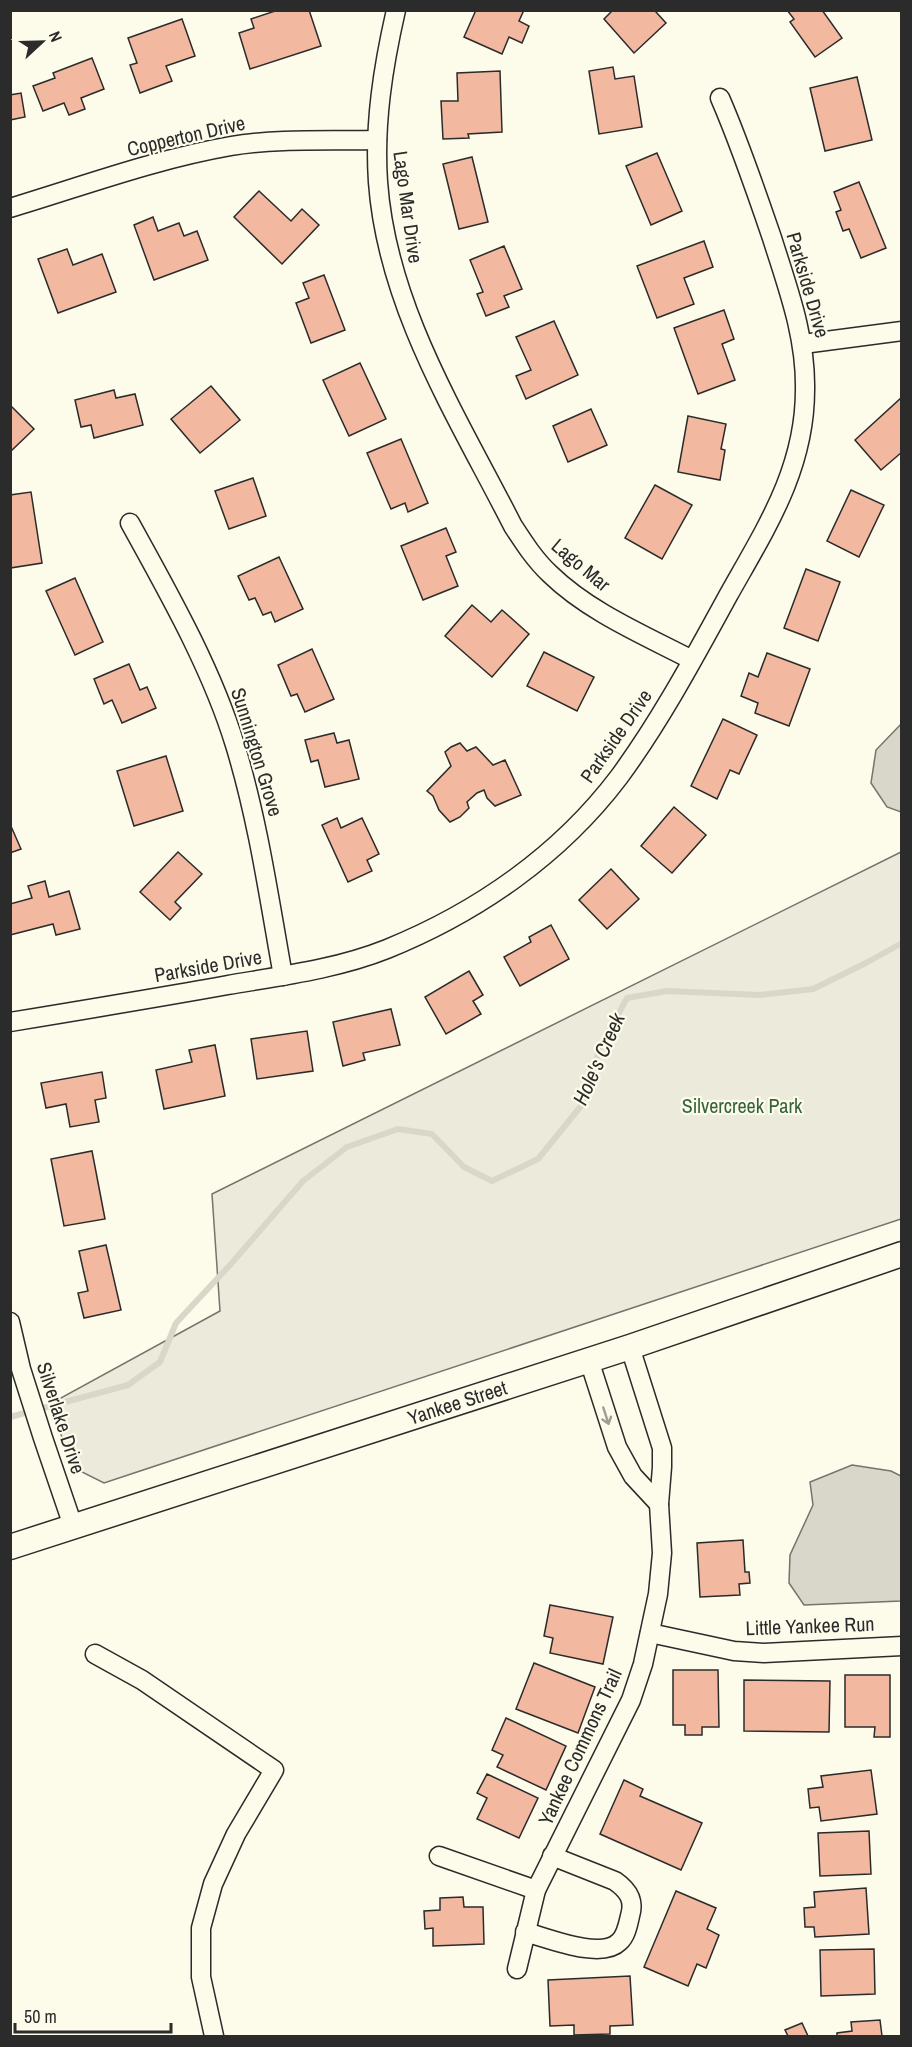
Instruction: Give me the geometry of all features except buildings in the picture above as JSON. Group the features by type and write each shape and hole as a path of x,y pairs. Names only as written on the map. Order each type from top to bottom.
{"street":[{"name":"Lago Mar Drive","path":"396,10 383,66 377,140 378,182 385,235 396,279 411,322 429,363 481,463"},
{"name":"Parkside Drive","path":"10,1022 283,976 347,962 385,950 465,912 527,870 576,826 617,780 638,751 692,660 777,509 794,463 802,426 806,393 803,344 796,313 740,141 720,98"},
{"name":"Copperton Drive","path":"10,208 169,160 231,146 267,142 377,140"},
{"path":"803,344 902,331"},
{"name":"Lago Mar","path":"481,463 513,526 549,574 597,610 692,660"},
{"name":"Sunnington Grove","path":"130,523 210,679 235,743 256,824 283,976"},
{"name":"Yankee Street","path":"10,1547 630,1347 902,1254"},
{"name":"Silverlake Drive","path":"10,1322 43,1438 74,1526"},
{"name":"Yankee Commons Trail","path":"517,1969 537,1890 631,1700 643,1664 658,1594 662,1553 659,1504 662,1448 630,1347"},
{"path":"589,1360 617,1447 633,1476 659,1504"},
{"name":"Little Yankee Run","path":"650,1633 734,1652 787,1654 902,1646"},
{"path":"94,1654 142,1680 274,1770 236,1834 213,1884 201,1928 201,1977 214,2037"},
{"path":"439,1856 537,1890"},
{"path":"525,1932 588,1949 600,1950 618,1943 624,1936 632,1902 624,1887 615,1881 552,1856"}],"green space":[{"name":"Silvercreek Park","path":"901,852 901,1219 104,1483 76,1469 48,1405 220,1311 212,1194"}],"shaded area":[{"path":"901,724 901,812 887,807 871,783 876,750"},
{"path":"852,1465 891,1471 901,1476 901,1601 804,1605 789,1583 790,1555 813,1505 810,1482"}],"waterway":[{"name":"Hole's Creek","path":"10,1417 128,1385 160,1362 176,1323 303,1181 347,1147 398,1129 432,1134 464,1167 492,1181 538,1159 581,1106 600,1048 627,998 667,991 760,995 813,989 902,943"}]}
